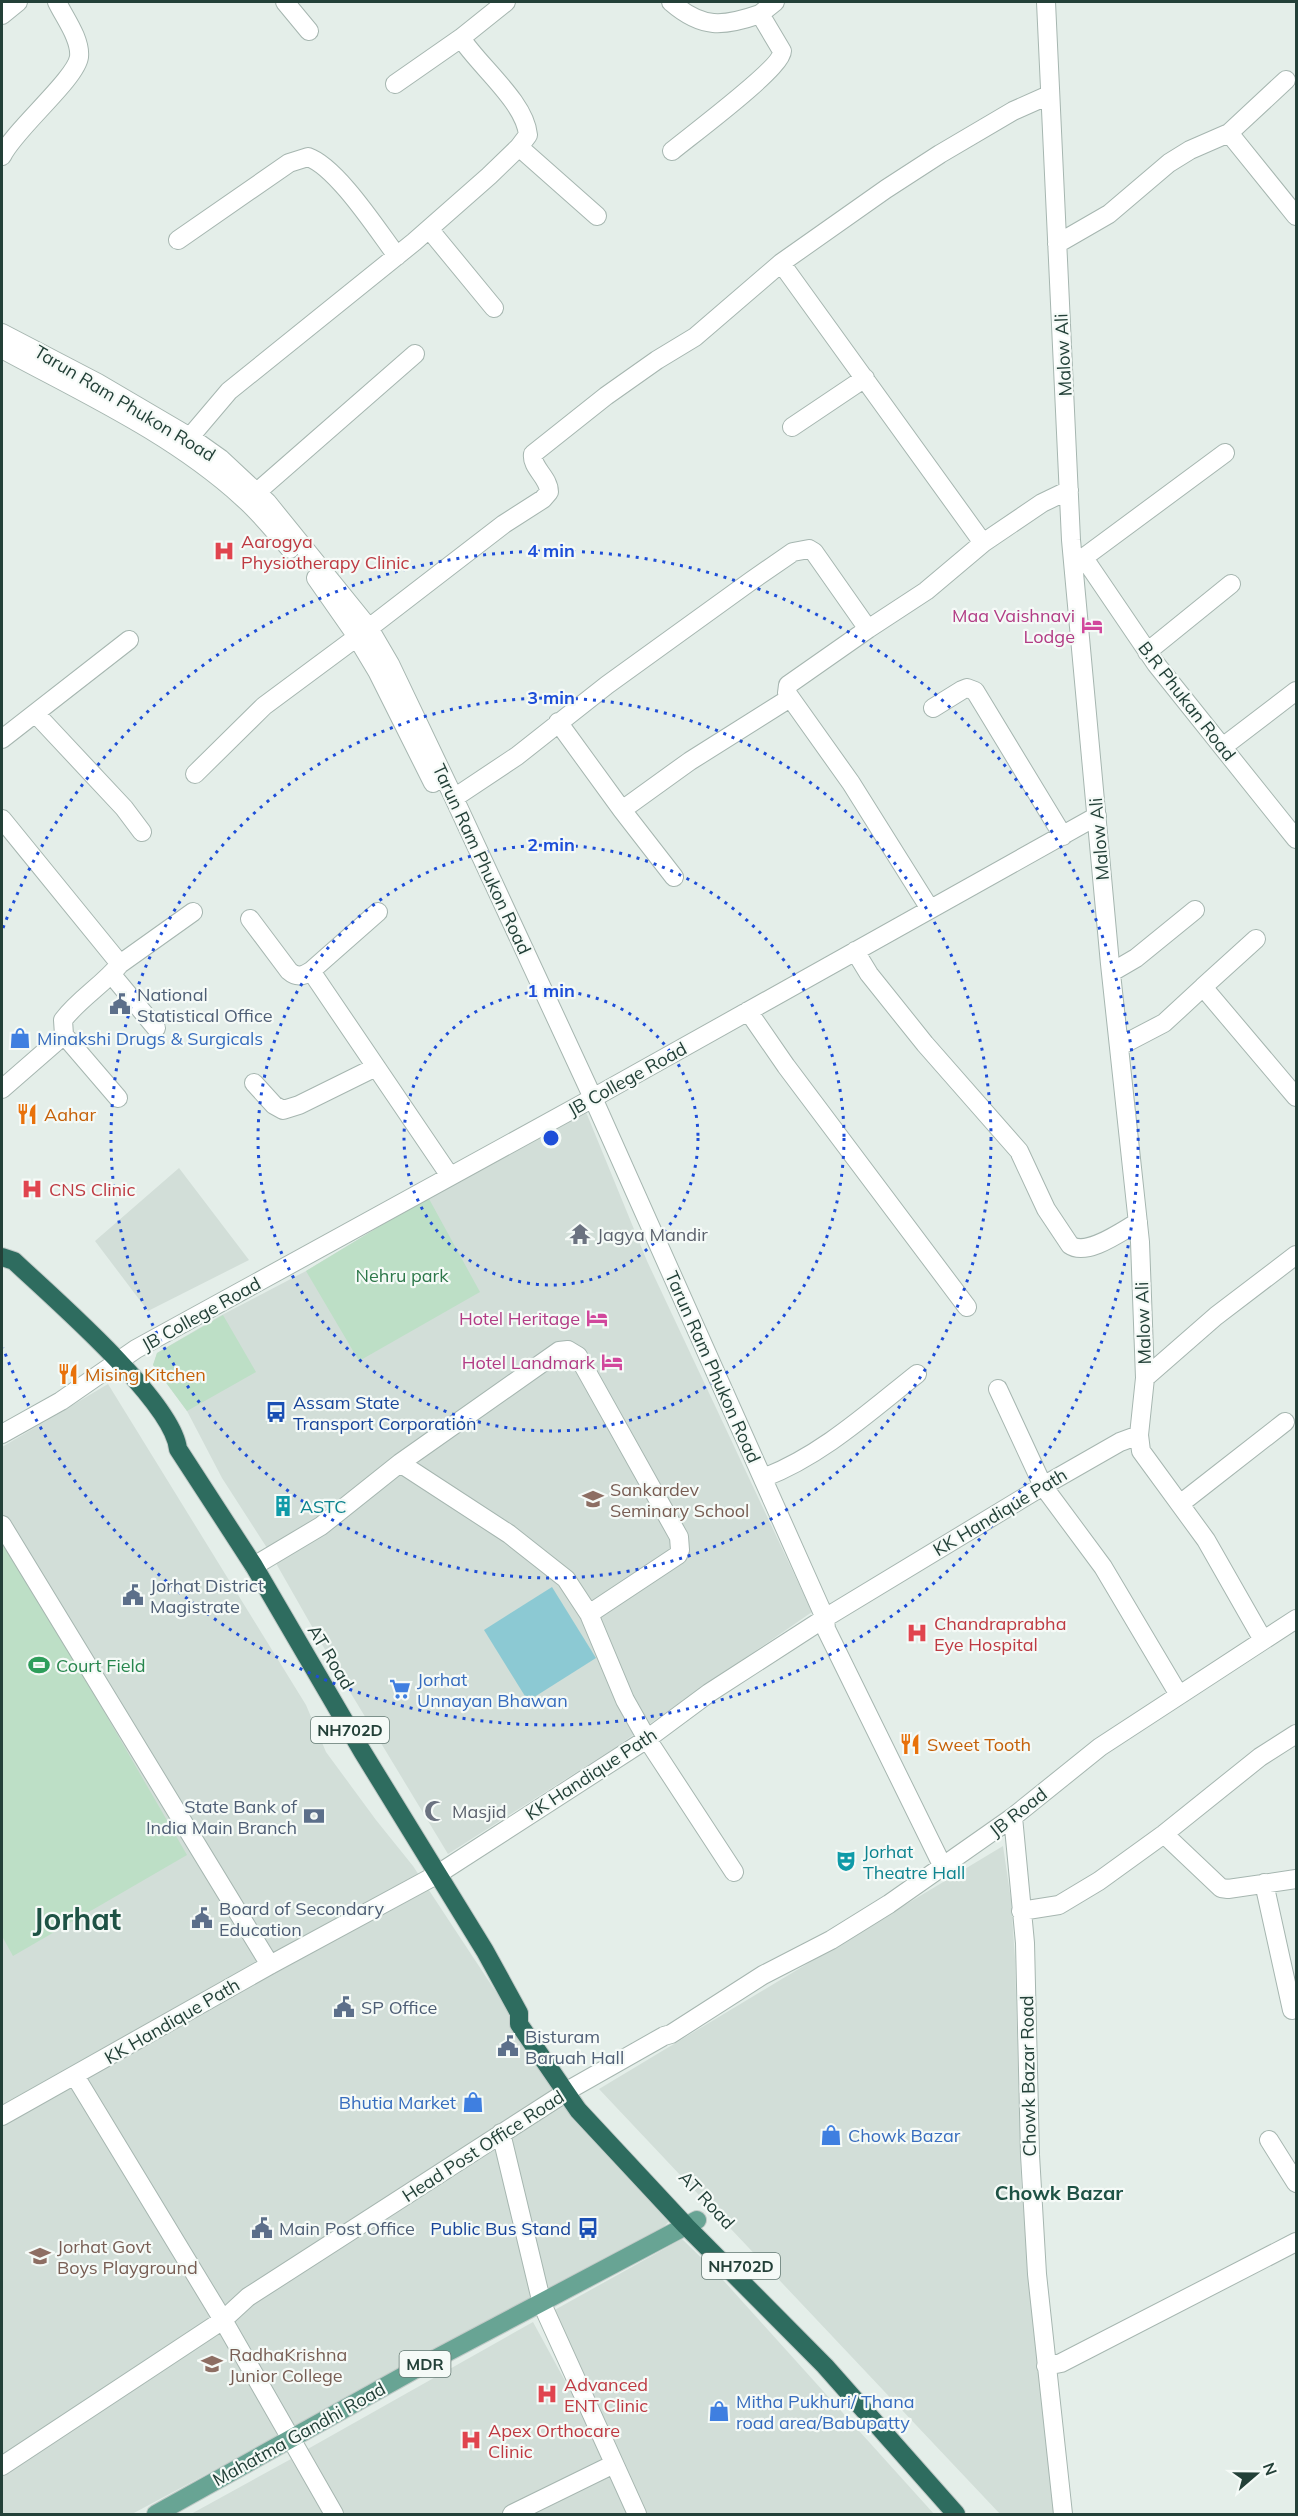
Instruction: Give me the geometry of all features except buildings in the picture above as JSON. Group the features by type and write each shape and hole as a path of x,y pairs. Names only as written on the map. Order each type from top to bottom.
{"highway":[{"name":"AT Road","path":"2,1258 7,1270 115,1365 166,1445 178,1449 254,1566 338,1711 438,1874 519,2013 519,2024 571,2093 825,2366 956,2514"},
{"name":"AT Road","path":"691,2223 833,2359 970,2514"}],"main road":[{"name":"Mahatma Gandhi Road","path":"156,2514 414,2370 691,2223"}],"street":[{"path":"2,15 18,2"},
{"path":"2,156 16,135 72,71 79,57 75,39 57,2"},
{"path":"285,2 309,31"},
{"path":"395,84 461,38 506,2"},
{"path":"671,2 683,12 707,23 736,22 760,14 775,2"},
{"name":"Malow Ali","path":"1046,2 1069,490 1079,561 1097,816 1138,1222 1145,1378 1142,1424 1139,1435 1141,1451 1217,1558 1263,1640"},
{"path":"672,151 760,80 778,62 782,51 760,14"},
{"path":"190,437 229,391 429,229 519,147 528,135 527,124 461,38"},
{"path":"1057,244 1109,214 1169,163 1190,150 1229,133 1286,80"},
{"path":"195,774 264,706 504,524 543,499 549,489 545,478 532,460 537,450 606,396 657,360 695,338 781,263 940,154 1013,111 1049,95"},
{"path":"1229,133 1296,214"},
{"path":"519,147 597,216"},
{"path":"178,240 289,164 308,157 320,164 351,195 397,256"},
{"path":"429,229 494,308"},
{"path":"781,263 983,543"},
{"name":"Tarun Ram Phukon Road","path":"2,333 98,383 190,437 221,459 257,492 363,633 377,671 589,1100 763,1478 823,1623"},
{"name":"Tarun Ram Phukon Road","path":"2,350 142,425 183,451 243,497 390,664 454,798 823,1623 943,1867"},
{"path":"257,492 415,354"},
{"path":"792,427 865,378"},
{"path":"1079,561 1225,453"},
{"path":"930,909 851,783 786,690 788,685 926,591 983,543 1042,503 1069,490"},
{"path":"454,798 517,756 558,722 679,632 799,549 809,549 814,552 868,629"},
{"name":"B.R Phukan Road","path":"1079,561 1148,652 1295,834"},
{"path":"1148,652 1231,584"},
{"path":"2,740 129,640"},
{"path":"933,708 962,690 967,688 975,691 1063,837"},
{"path":"1224,746 1296,691"},
{"path":"622,810 690,761 790,698"},
{"path":"36,714 124,808 142,832"},
{"path":"558,722 674,877"},
{"name":"JB College Road","path":"2,1434 61,1401 136,1349 589,1100 1097,816"},
{"path":"2,819 116,969 156,1028"},
{"path":"1112,972 1136,958 1195,910"},
{"path":"118,1098 64,1035 63,1020 76,1002 193,912"},
{"path":"250,919 294,975 304,975 378,912"},
{"path":"1119,1046 1164,1023 1256,939"},
{"path":"855,951 869,974 918,1035 1019,1151 1046,1209 1070,1245 1076,1249 1088,1248 1138,1222"},
{"path":"311,971 450,1176"},
{"path":"1203,987 1296,1097"},
{"path":"748,1011 786,1066 967,1307"},
{"path":"2,1089 64,1035"},
{"path":"254,1083 274,1106 283,1110 299,1105 376,1066"},
{"path":"1145,1378 1216,1316 1296,1254"},
{"path":"254,1566 321,1526 400,1462 559,1351 568,1350 578,1356 679,1537 680,1544 678,1555 589,1614"},
{"path":"763,1478 785,1469 847,1430 916,1374"},
{"path":"998,1389 1043,1486 1103,1567 1179,1695"},
{"path":"1180,1504 1285,1422"},
{"name":"KK Handique Path","path":"2,2116 270,1965 438,1874 647,1739 709,1693 1043,1486 1120,1442 1139,1435"},
{"path":"400,1462 509,1534 566,1579 589,1614 625,1700 647,1739 734,1872"},
{"path":"2,1525 270,1965"},
{"name":"JB Road","path":"571,2093 763,1976 861,1922 1012,1817 1100,1748 1296,1619"},
{"path":"1021,1911 1059,1905 1099,1881 1164,1834 1260,1757 1296,1734"},
{"name":"Chowk Bazar Road","path":"1012,1817 1025,1943 1030,2155 1037,2274 1063,2514"},
{"path":"1164,1834 1221,1888 1228,1889 1296,1879"},
{"path":"1264,1883 1292,2010"},
{"path":"75,2076 223,2320 334,2514"},
{"name":"Head Post Office Road","path":"2,2466 223,2320 242,2305 248,2297 571,2093"},
{"path":"502,2138 542,2304 637,2514"},
{"path":"1269,2140 1296,2183"},
{"path":"1046,2366 1071,2358 1296,2242"},
{"path":"512,2514 614,2464"}],"shaded area":[{"path":"586,1112 647,1261 812,1612 613,1749 448,1854 335,1667 269,1551 222,1478 187,1411 153,1365 157,1353 218,1317 306,1271 428,1197"},
{"path":"179,1168 249,1260 148,1311 95,1241"},
{"path":"108,1384 306,1705 326,1752 413,1866 573,2109 672,2218 657,2234 132,2514 2,2514 2,1447"},
{"name":"Chowk Bazar","path":"1003,1846 1011,1900 1015,1959 1021,2180 1054,2514 1000,2514 599,2089"},
{"name":"Mitha Pukhuri/ Thana road area/Babupatty","path":"682,2239 714,2270 934,2514 647,2514 551,2312"},
{"path":"533,2322 588,2423 631,2514 341,2514 306,2450"},
{"path":"291,2459 324,2514 191,2514"}],"green space":[{"name":"Nehru park","path":"428,1197 480,1292 359,1361 306,1271"},
{"path":"223,1315 256,1372 187,1411 153,1365 157,1353"},
{"name":"Court Field","path":"2,1535 187,1855 13,1956 2,1936"}],"water":[{"path":"552,1587 596,1658 528,1701 484,1630"}],"place":[{"name":"Aarogya Physiotherapy Clinic","path":"224,551"},
{"name":"Maa Vaishnavi Lodge","path":"1092,625"},
{"name":"National Statistical Office","path":"120,1004"},
{"name":"Minakshi Drugs & Surgicals","path":"20,1038"},
{"name":"Aahar","path":"27,1114"},
{"name":"CNS Clinic","path":"32,1189"},
{"name":"Jagya Mandir","path":"580,1234"},
{"name":"Hotel Heritage","path":"597,1318"},
{"name":"Hotel Landmark","path":"612,1362"},
{"name":"Mising Kitchen","path":"68,1374"},
{"name":"Assam State Transport Corporation","path":"276,1412"},
{"name":"Sankardev Seminary School","path":"593,1499"},
{"name":"ASTC","path":"283,1506"},
{"name":"Jorhat District Magistrate","path":"133,1595"},
{"name":"Chandraprabha Eye Hospital","path":"917,1633"},
{"name":"Court Field","path":"39,1665"},
{"name":"Jorhat Unnayan Bhawan","path":"400,1689"},
{"name":"Sweet Tooth","path":"910,1744"},
{"name":"Masjid","path":"435,1811"},
{"name":"State Bank of India Main Branch","path":"314,1816"},
{"name":"Jorhat Theatre Hall","path":"846,1861"},
{"name":"Board of Secondary Education","path":"202,1918"},
{"name":"SP Office","path":"344,2007"},
{"name":"Bisturam Baruah Hall","path":"508,2046"},
{"name":"Bhutia Market","path":"473,2102"},
{"name":"Chowk Bazar","path":"831,2135"},
{"name":"Main Post Office","path":"262,2228"},
{"name":"Public Bus Stand","path":"588,2228"},
{"name":"Jorhat Govt Boys Playground","path":"40,2256"},
{"name":"RadhaKrishna Junior College","path":"212,2364"},
{"name":"Advanced ENT Clinic","path":"547,2394"},
{"name":"Mitha Pukhuri/ Thana road area/Babupatty","path":"719,2411"},
{"name":"Apex Orthocare Clinic","path":"471,2440"}],"district":[{"name":"Jorhat","path":"77,1919"},
{"name":"Chowk Bazar","path":"1059,2192"}]}
